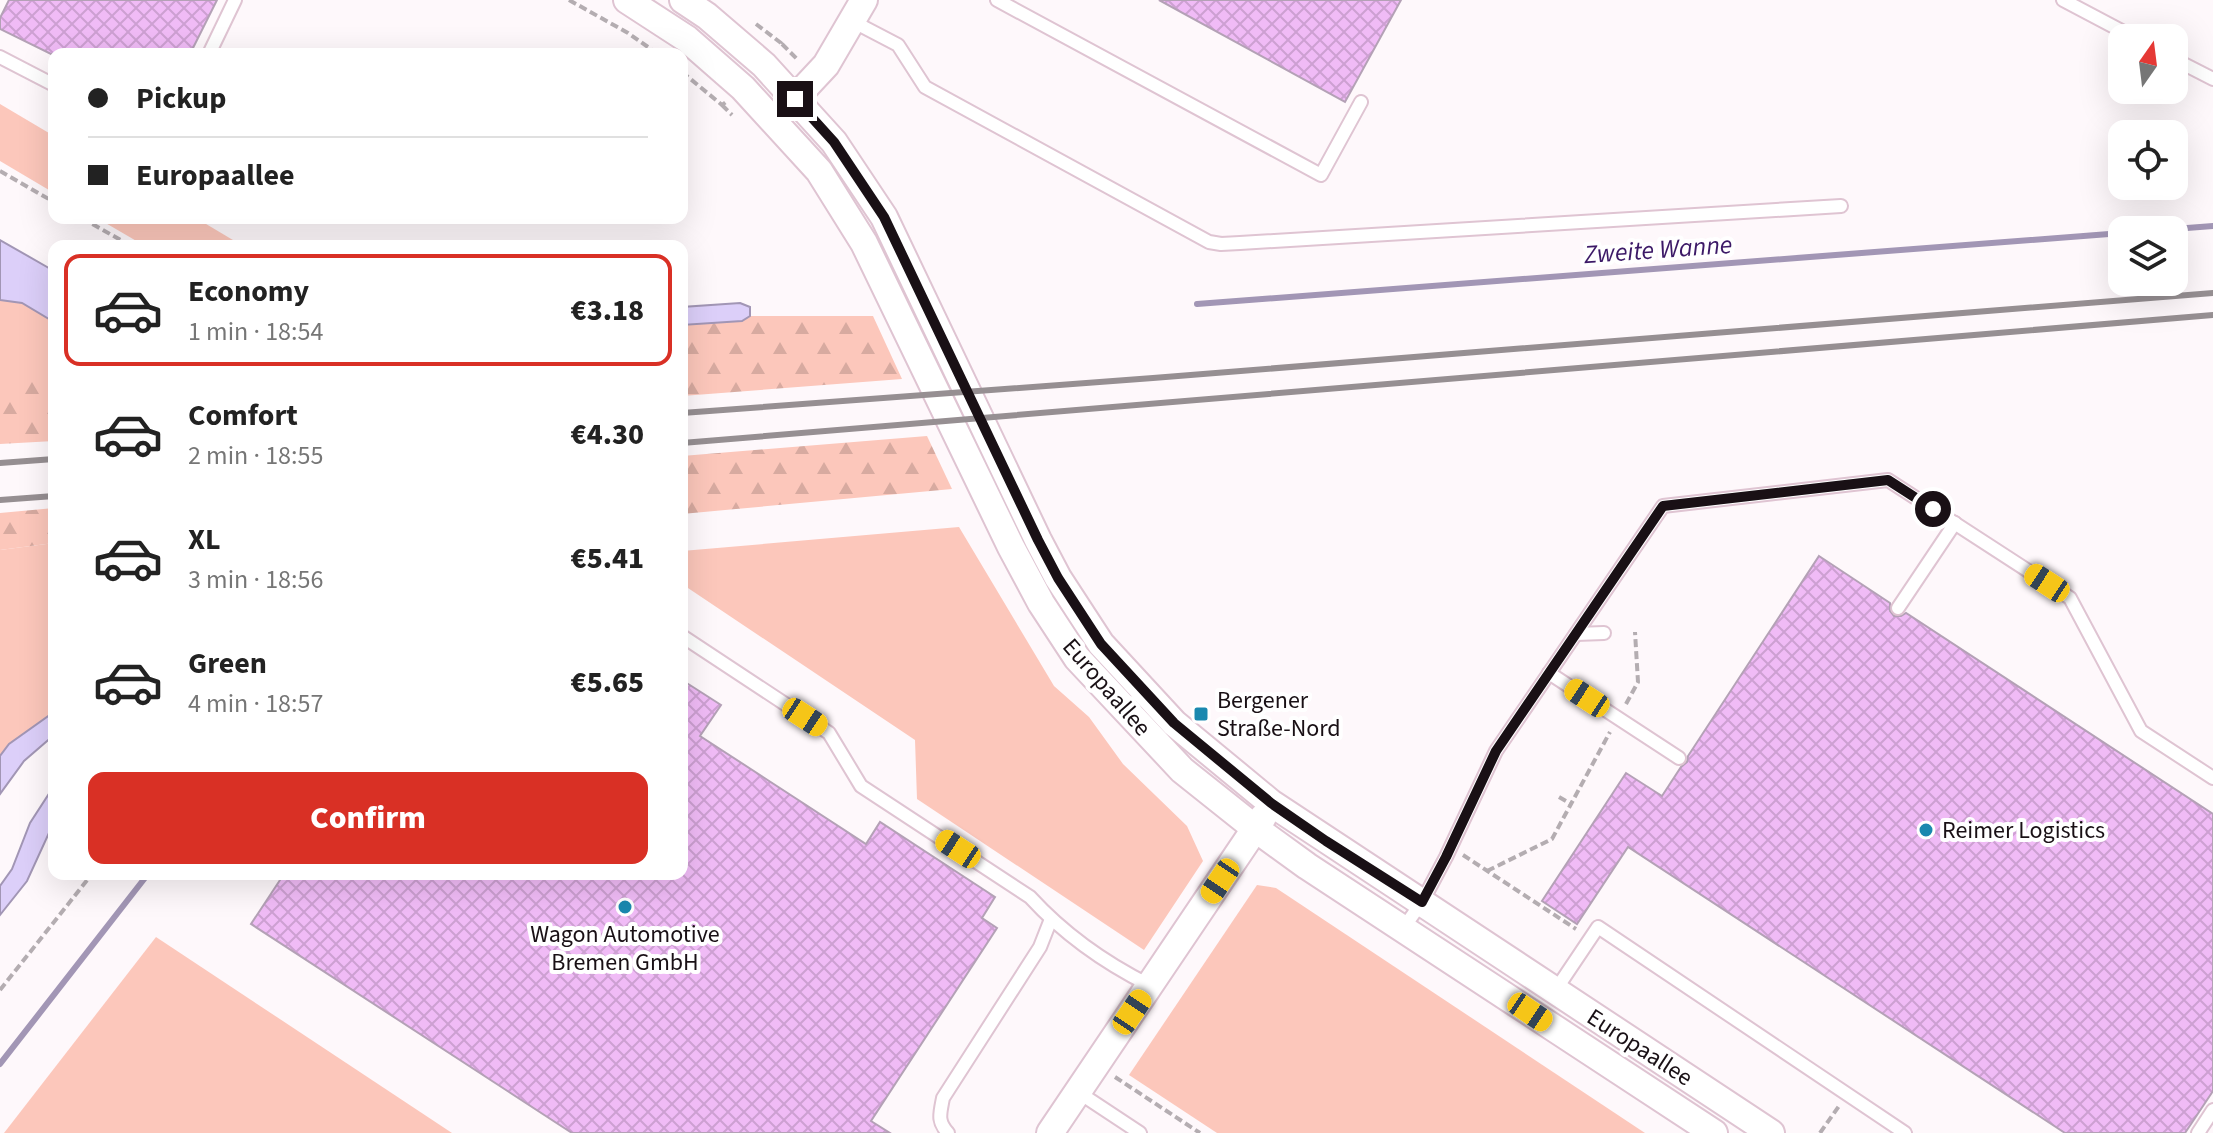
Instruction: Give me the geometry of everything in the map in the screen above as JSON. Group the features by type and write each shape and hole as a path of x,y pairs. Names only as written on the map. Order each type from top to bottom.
{"street":[{"name":"Europaallee","path":"627,0 687,39 743,88 819,171 864,243 1041,603 1077,658 1182,770 1256,829 1402,930 1462,947 1555,991 1771,1133"},
{"name":"Europaallee","path":"683,0 707,16 764,65 834,142 884,217 1038,540 1058,578 1101,644 1174,723 1271,803 1422,902 1462,947 1714,1133"},
{"path":"774,120 826,65 858,10"},
{"path":"1050,1133 1271,803"}],"lane":[{"path":"212,48 235,0"},
{"path":"997,0 1321,175 1361,102"},
{"path":"2063,0 2108,24"},
{"path":"858,10 898,45 925,87 1209,242 1231,244 1841,206"},
{"path":"0,57 48,82"},
{"path":"2188,66 2213,79"},
{"path":"1402,930 1422,902 1451,847 1496,751 1663,506 1888,480 2070,598 2141,731 2213,778"},
{"path":"1898,608 1955,523"},
{"path":"1576,634 1604,633"},
{"path":"688,640 829,733 861,786 1030,897 1051,919 1121,971 1149,985"},
{"path":"1549,673 1679,758"},
{"path":"948,1133 941,1125 943,1098 1040,947 1051,919"},
{"path":"1555,991 1598,927 1905,1133"},
{"path":"1078,1092 1137,1132"},
{"path":"2198,1133 2213,1110"}],"path":[{"path":"569,0 649,48"},
{"path":"722,105 732,115"},
{"path":"0,171 48,199"},
{"path":"92,224 120,240"},
{"path":"1487,871 1552,839 1638,682 1635,632"},
{"path":"1559,797 1571,804"},
{"path":"1451,847 1590,938"},
{"path":"0,990 87,880"},
{"path":"1096,1064 1200,1133"},
{"path":"1820,1133 1834,1113"}],"green space":[{"path":"0,104 48,132 48,189 0,161"},
{"path":"107,224 206,224 233,240 135,240"},
{"path":"0,300 22,303 48,318 48,379 0,379"},
{"path":"750,316 873,316 902,379 688,396 688,325 742,321"},
{"path":"0,379 48,379 48,441 0,444"},
{"path":"927,436 952,489 688,513 688,456"},
{"path":"48,509 48,544 0,550 0,513"},
{"path":"959,527 1054,686 1089,717 1123,764 1187,826 1203,861 1144,950 917,799 915,740 688,588 688,550"},
{"path":"48,544 48,716 0,756 0,550"},
{"path":"1257,885 1276,888 1645,1133 1217,1133 1129,1075"},
{"path":"156,937 452,1133 4,1133"}],"shaded area":[{"path":"0,240 48,268 48,318 22,303 0,300"},
{"path":"740,303 750,307 750,316 742,321 688,325 688,307"},
{"path":"48,716 48,740 24,761 0,794 0,756 9,744"},
{"path":"48,795 48,835 27,881 0,915 0,886 12,869 30,823"}],"building":[{"path":"9,0 217,0 193,48 48,48 48,53 0,29 0,18"},
{"path":"1159,0 1401,0 1345,102"},
{"name":"Reimer Logistics","path":"1819,556 1890,603 1894,616 1906,613 2213,814 2213,1091 2185,1133 2065,1133 1628,847 1577,924 1542,901 1626,773 1662,796"},
{"name":"Wagon Automotive Bremen GmbH","path":"688,684 721,705 700,736 866,844 880,822 995,897 982,918 997,928 871,1121 890,1133 572,1133 251,924 280,880 688,880"}],"waterway":[{"name":"Zweite Wanne","path":"2188,228 2213,226"},
{"name":"Zweite Wanne","path":"1197,304 2108,234"},
{"path":"0,1064 143,880"}],"railway":[{"path":"688,413 2213,293"},
{"path":"688,442 2213,315"},
{"path":"0,463 48,459"},
{"path":"0,500 48,496"}],"place":[{"name":"Bergener Straße-Nord","path":"1201,714"},
{"name":"Reimer Logistics","path":"1926,830"},
{"name":"Wagon Automotive Bremen GmbH","path":"625,907"}],"route":[{"path":"795,99 834,142 884,217 1038,540 1058,578 1101,644 1174,723 1271,803 1422,902 1496,751 1663,506 1888,480 1933,509"}]}
